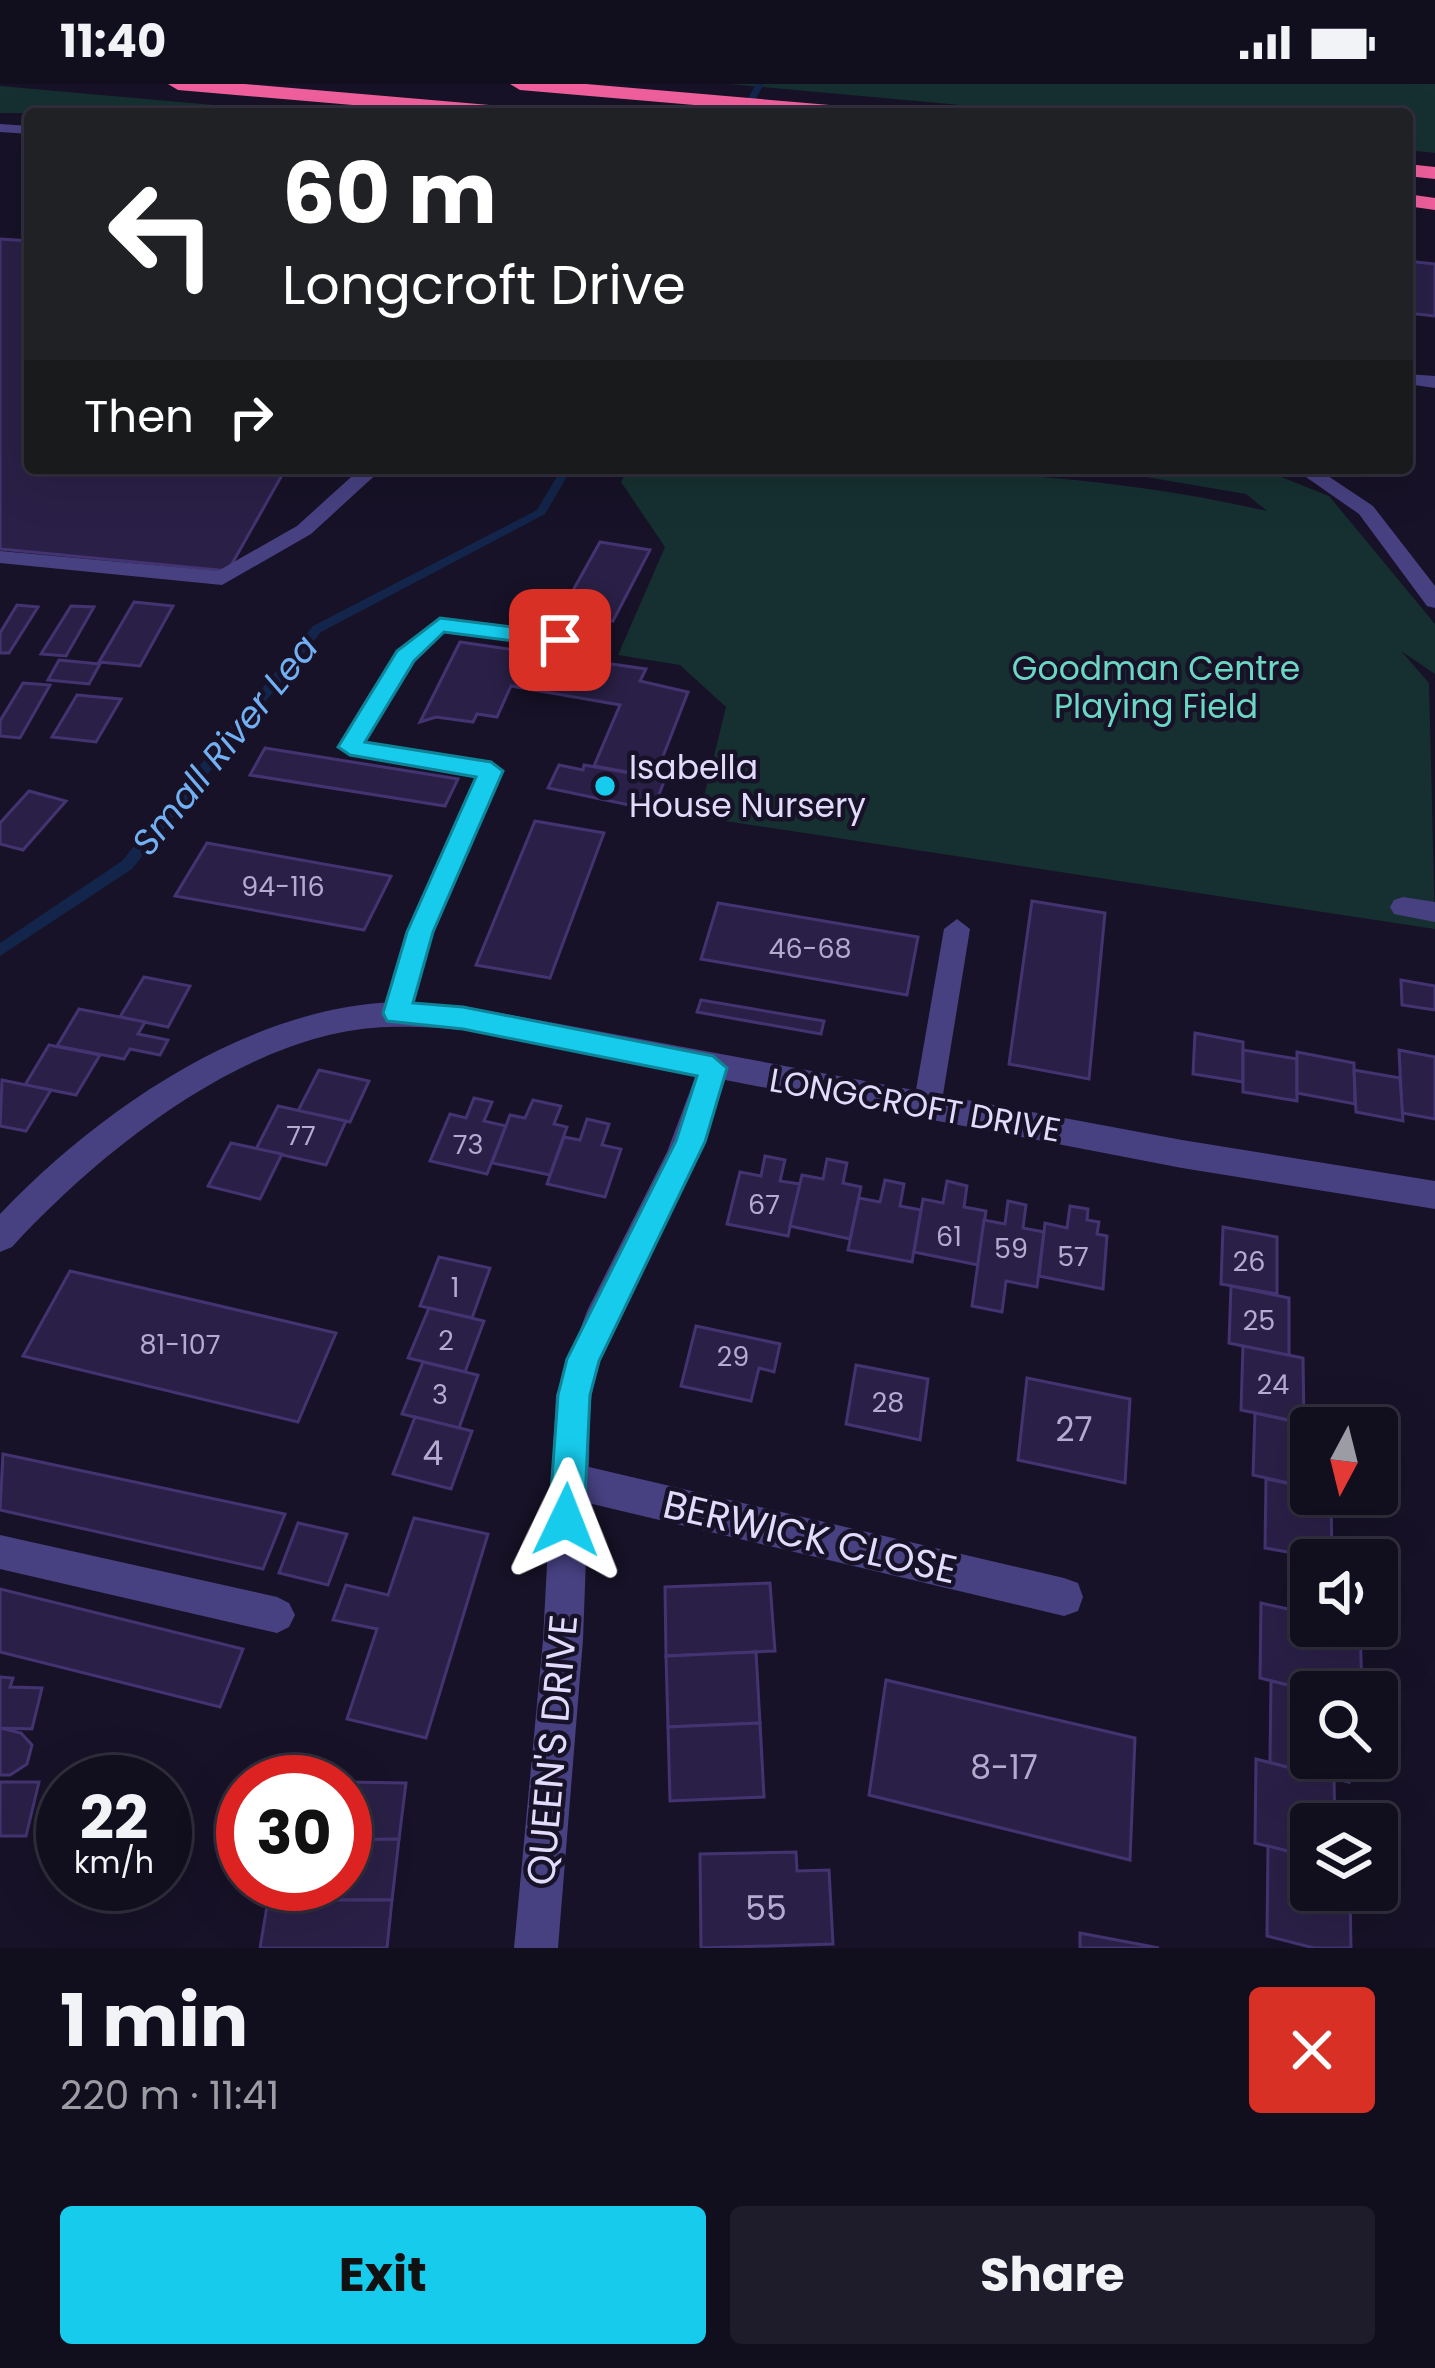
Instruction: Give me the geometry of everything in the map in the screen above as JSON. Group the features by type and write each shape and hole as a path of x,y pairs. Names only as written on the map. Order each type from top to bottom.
{"highway":[{"path":"178,84 456,108"},
{"path":"520,84 800,108"}],"street":[{"name":"LONGCROFT DRIVE","path":"0,1237 57,1182 203,1076 323,1022 396,1013 463,1018 927,1107 1435,1195"},
{"path":"567,1480 574,1395 584,1359 690,1142 713,1068"},
{"name":"BERWICK CLOSE","path":"567,1480 1064,1597"},
{"name":"QUEEN'S DRIVE","path":"536,1948 563,1640 567,1480"}],"lane":[{"path":"0,557 222,578 304,530 366,474"},
{"path":"1312,474 1366,510 1435,601"},
{"path":"396,1013 420,932 491,771 350,747 405,656 440,625 560,640"},
{"path":"1403,907 1435,912"},
{"path":"927,1107 957,929"},
{"path":"0,1552 277,1615"}],"green space":[{"path":"728,84 1435,84 1435,153 1413,151 1413,108 994,108"},
{"path":"0,86 248,108 24,108 24,113 0,113"},
{"name":"Goodman Centre Playing Field","path":"625,474 997,474 1109,484 1267,511 1246,494 1128,474 1274,474 1329,496 1435,624 1435,674 1401,651 1429,683 1435,929 699,817 726,707 680,665 618,655 665,547 621,482"}],"building":[{"path":"0,239 24,241 24,474 283,474 228,571 0,549"},
{"path":"1413,262 1435,264 1435,316 1413,314"},
{"path":"600,542 650,550 613,621 561,612"},
{"path":"134,602 173,606 140,666 99,662"},
{"path":"17,605 38,607 9,653 0,653 0,633"},
{"path":"71,606 94,607 66,656 41,654"},
{"path":"460,642 646,669 640,681 688,692 655,777 594,766 620,705 511,686 497,717 477,714 473,722 436,717 420,722"},
{"path":"59,660 100,664 89,684 48,680"},
{"path":"23,683 50,685 20,738 0,736 0,721"},
{"path":"77,695 121,699 96,742 52,737"},
{"path":"265,748 458,779 445,806 250,775"},
{"name":"Isabella House Nursery","path":"559,765 665,779 653,810 548,788"},
{"path":"29,791 66,801 23,850 0,844 0,823"},
{"path":"535,821 604,833 550,978 476,965"},
{"path":"207,843 391,876 364,930 175,896"},
{"path":"1032,901 1105,913 1089,1079 1009,1064"},
{"path":"718,903 918,937 907,995 701,959"},
{"path":"144,977 190,986 168,1027 120,1017"},
{"path":"1401,980 1435,986 1435,1010 1402,1005"},
{"path":"701,1000 824,1021 821,1034 697,1012"},
{"path":"79,1009 145,1022 138,1034 168,1040 160,1055 130,1049 124,1059 57,1046"},
{"path":"1195,1033 1243,1042 1243,1082 1193,1074"},
{"path":"49,1045 100,1055 76,1095 25,1085"},
{"path":"1243,1050 1297,1059 1297,1101 1243,1092"},
{"path":"1399,1050 1435,1057 1435,1119 1402,1113"},
{"path":"1297,1052 1354,1063 1355,1104 1297,1093"},
{"path":"319,1070 369,1081 350,1122 298,1111"},
{"path":"1354,1070 1400,1078 1403,1121 1356,1112"},
{"path":"2,1080 51,1090 26,1131 0,1126"},
{"path":"474,1098 492,1102 484,1121 506,1126 487,1174 430,1161 450,1114 466,1118"},
{"path":"533,1100 561,1106 554,1124 567,1127 550,1175 492,1163 510,1115 525,1118"},
{"path":"278,1106 346,1121 326,1165 256,1149"},
{"path":"587,1119 609,1124 602,1145 621,1149 605,1197 547,1184 564,1137 580,1140"},
{"path":"231,1143 282,1154 260,1199 208,1186"},
{"path":"765,1156 785,1160 780,1181 800,1184 788,1236 727,1224 740,1172 761,1176"},
{"path":"827,1159 847,1163 843,1183 861,1187 850,1239 790,1226 802,1175 823,1179"},
{"path":"885,1180 904,1184 900,1206 921,1210 912,1262 848,1250 859,1198 880,1202"},
{"path":"947,1181 967,1186 964,1207 986,1211 978,1265 914,1252 923,1199 943,1203"},
{"path":"1008,1201 1026,1205 1023,1228 1044,1232 1037,1287 1006,1281 1002,1312 972,1306 984,1220 1005,1224"},
{"path":"1070,1206 1088,1209 1087,1220 1099,1222 1097,1234 1107,1236 1103,1289 1039,1276 1045,1223 1067,1228"},
{"path":"1223,1227 1277,1237 1277,1294 1221,1284"},
{"path":"439,1257 490,1268 472,1318 420,1306"},
{"path":"70,1271 336,1333 298,1422 23,1356"},
{"path":"1231,1286 1289,1298 1289,1356 1229,1343"},
{"path":"429,1308 484,1321 465,1372 408,1358"},
{"path":"696,1326 780,1344 774,1372 759,1368 751,1401 681,1386"},
{"path":"1243,1346 1303,1358 1304,1407 1290,1407 1290,1420 1241,1410"},
{"path":"423,1362 478,1375 459,1428 402,1414"},
{"path":"856,1365 928,1379 920,1440 846,1424"},
{"path":"1027,1378 1130,1399 1125,1483 1018,1460"},
{"path":"1255,1413 1290,1421 1290,1483 1253,1475"},
{"path":"415,1417 472,1431 451,1489 393,1474"},
{"path":"3,1454 285,1514 263,1569 0,1510"},
{"path":"1266,1479 1290,1484 1290,1515 1331,1515 1332,1539 1290,1539 1290,1552 1265,1548"},
{"path":"414,1518 488,1534 426,1738 347,1719 377,1629 333,1620 346,1585 388,1595"},
{"path":"298,1523 347,1534 328,1585 279,1573"},
{"path":"770,1583 775,1651 666,1656 665,1587"},
{"path":"0,1589 243,1649 220,1707 0,1652"},
{"path":"1261,1603 1290,1609 1290,1647 1361,1647 1361,1671 1290,1671 1290,1685 1260,1678"},
{"path":"756,1652 760,1723 668,1727 666,1656"},
{"path":"0,1677 13,1678 10,1687 42,1688 32,1729 0,1728"},
{"path":"886,1680 1135,1738 1130,1860 869,1795"},
{"path":"1271,1681 1290,1686 1290,1768 1270,1763"},
{"path":"760,1723 764,1797 670,1801 668,1727"},
{"path":"0,1728 21,1733 32,1745 27,1764 10,1775 0,1775"},
{"path":"1256,1759 1290,1768 1290,1779 1334,1779 1335,1803 1290,1803 1290,1852 1255,1843"},
{"path":"0,1782 36,1782 26,1836 0,1836"},
{"path":"372,1782 406,1783 399,1839 372,1840"},
{"path":"399,1839 392,1900 372,1900 372,1840"},
{"path":"1268,1846 1290,1852 1290,1911 1350,1911 1351,1948 1314,1948 1267,1936"},
{"path":"796,1852 797,1871 829,1870 833,1944 701,1948 700,1854"},
{"path":"372,1900 392,1900 387,1948 260,1948 266,1911 372,1911"},
{"path":"1080,1933 1159,1948 1080,1948"}],"waterway":[{"name":"Small River Lea","path":"746,108 760,84"},
{"name":"Small River Lea","path":"0,950 127,865 317,629 541,512 563,474"}],"place":[{"name":"Isabella House Nursery","path":"605,786"}],"route":[{"path":"560,640 440,625 405,656 350,747 491,771 420,932 396,1013 463,1018 713,1068 690,1142 584,1359 574,1395 566,1520"}]}
